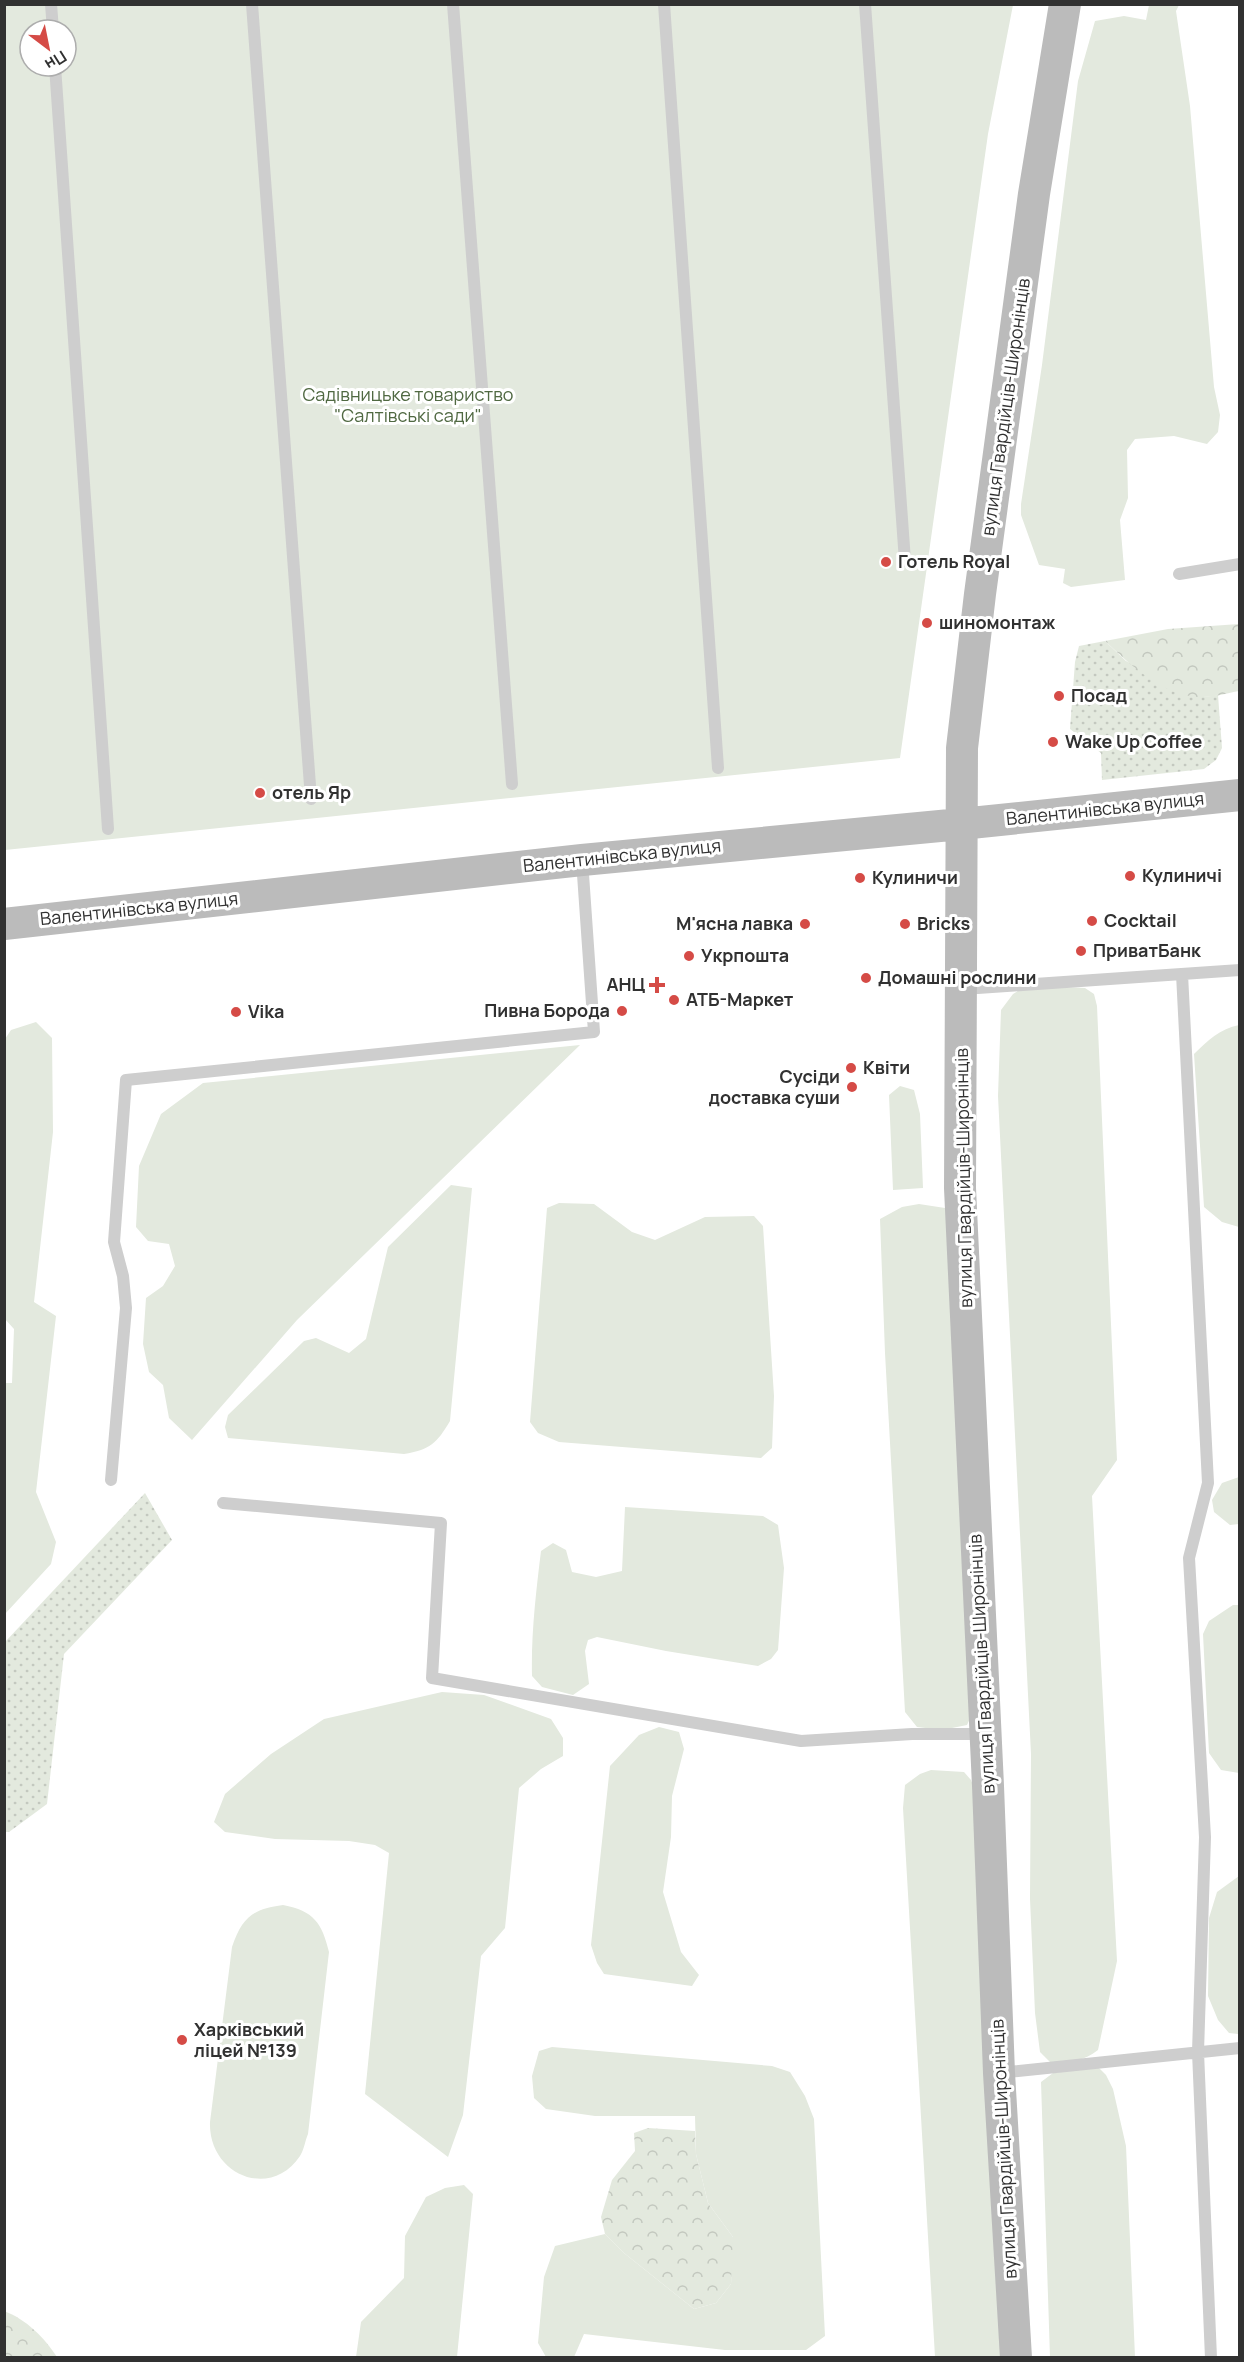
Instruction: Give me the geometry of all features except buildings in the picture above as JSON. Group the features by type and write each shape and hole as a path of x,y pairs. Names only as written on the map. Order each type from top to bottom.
{"main road":[{"name":"вулиця Гвардійців-Широнінців","path":"1016,2358 999,2073 986,1734 960,1188 962,748 973,648 1034,194 1065,4"},
{"name":"Валентинівська вулиця","path":"4,924 582,860 1239,795"}],"lane":[{"path":"252,4 311,799"},
{"path":"453,4 512,784"},
{"path":"664,4 718,768"},
{"path":"865,4 905,561"},
{"path":"56,78 108,829"},
{"path":"1179,574 1239,564"},
{"path":"111,1480 126,1308 123,1276 114,1242 126,1080 594,1032 582,860"},
{"path":"962,989 1239,970"},
{"path":"1182,974 1208,1482 1189,1558 1205,1838 1198,2052 1211,2358"},
{"path":"223,1503 441,1523 432,1678 801,1741 912,1734 986,1734"},
{"path":"999,2073 1239,2048"}],"green space":[{"name":"Садівницьке товариство \"Салтівські сади\"","path":"5,5 1013,5 988,134 900,758 5,850"},
{"path":"1149,5 1179,5 1176,11 1190,106 1214,387 1220,415 1218,432 1207,444 1174,436 1135,439 1127,450 1128,498 1120,520 1125,580 1071,587 1063,583 1065,569 1039,565 1021,515 1021,504 1042,365 1078,81 1095,21 1124,16 1146,20"},
{"path":"1239,624 1239,691 1212,696 1189,696 1162,686 1137,670 1105,641 1168,629"},
{"path":"1105,641 1126,661 1204,697 1218,695 1222,748 1216,760 1204,769 1102,780 1101,753 1070,729 1075,662 1079,646"},
{"path":"1085,988 1094,994 1097,1006 1117,1460 1092,1496 1117,1961 1098,2050 1076,2061 1052,2064 1040,2052 1035,2013 1030,1899 1031,1754 998,1096 1001,1010 1013,994 1021,989"},
{"path":"36,1022 52,1038 53,1132 34,1302 56,1316 36,1492 56,1542 51,1564 5,1614 4,1383 12,1383 14,1329 4,1318 5,1039 11,1030"},
{"path":"1240,1025 1239,1227 1222,1222 1204,1207 1194,1054 1226,1029"},
{"path":"580,1045 297,1320 192,1440 169,1418 163,1385 149,1372 143,1344 146,1298 163,1286 175,1266 169,1244 148,1241 136,1227 139,1166 161,1114 203,1083"},
{"path":"900,1086 914,1090 920,1114 923,1188 893,1190 889,1095"},
{"path":"451,1185 472,1188 450,1421 437,1440 427,1448 404,1454 228,1438 225,1427 228,1415 304,1341 316,1338 349,1353 366,1339 388,1247"},
{"path":"559,1203 594,1204 632,1232 655,1240 705,1217 754,1216 763,1226 774,1396 772,1448 761,1458 559,1442 538,1433 530,1422 547,1208"},
{"path":"919,1204 945,1208 955,1220 974,1710 967,1725 942,1730 917,1727 905,1712 885,1353 880,1219 902,1207"},
{"path":"1239,1477 1239,1524 1230,1525 1214,1512 1212,1500 1222,1483"},
{"path":"145,1493 172,1540 64,1654 47,1804 9,1832 5,1832 5,1642"},
{"path":"625,1507 763,1516 778,1525 784,1568 778,1650 771,1659 758,1666 597,1637 588,1640 585,1651 589,1684 573,1695 542,1687 532,1676 533,1629 541,1551 553,1543 566,1550 572,1572 596,1577 622,1571"},
{"path":"1233,1605 1239,1605 1239,1773 1221,1770 1209,1753 1203,1634 1209,1621"},
{"path":"442,1692 484,1695 551,1719 563,1738 563,1756 541,1769 519,1788 505,1928 481,1956 463,2115 448,2157 365,2094 389,1853 375,1845 349,1841 275,1839 225,1832 214,1822 225,1794 271,1754 324,1719"},
{"path":"659,1727 679,1732 684,1749 672,1796 671,1837 663,1892 681,1952 699,1975 692,1986 604,1974 597,1963 591,1945 610,1766 639,1735"},
{"path":"931,1770 964,1772 971,1780 979,1801 1012,2357 935,2357 903,1808 905,1785 920,1774"},
{"path":"1239,1876 1240,2032 1238,2034 1229,2033 1218,2020 1208,1996 1209,1918 1217,1892"},
{"path":"283,1905 302,1911 315,1920 320,1926 329,1952 308,2134 303,2151 287,2170 273,2177 258,2179 243,2175 219,2156 212,2140 210,2122 232,1947 244,1922 256,1912"},
{"path":"552,2047 772,2066 790,2072 805,2096 814,2119 825,2336 806,2350 725,2350 584,2334 574,2357 546,2357 538,2343 544,2277 555,2246 605,2234 624,2253 694,2309 716,2303 731,2284 733,2237 708,2203 696,2154 695,2116 595,2116 546,2109 534,2098 532,2076 539,2051"},
{"path":"1098,2067 1106,2075 1113,2089 1126,2146 1135,2357 1050,2357 1041,2082 1053,2073"},
{"path":"648,2128 695,2131 696,2154 708,2203 733,2237 731,2284 716,2303 694,2309 624,2253 605,2234 601,2217 612,2180 635,2151 634,2133"},
{"path":"464,2185 473,2194 457,2357 356,2357 361,2322 404,2278 405,2236 426,2197 445,2188"},
{"path":"4,2311 20,2319 34,2330 57,2357 5,2357"}],"place":[{"name":"Готель Royal","path":"886,562"},
{"name":"шиномонтаж","path":"927,623"},
{"name":"Посад","path":"1059,696"},
{"name":"Wake Up Coffee","path":"1053,742"},
{"name":"отель Яр","path":"260,793"},
{"name":"Кулиничі","path":"1130,876"},
{"name":"Кулиничи","path":"860,878"},
{"name":"Cocktail","path":"1092,921"},
{"name":"М'ясна лавка","path":"805,924"},
{"name":"Bricks","path":"905,924"},
{"name":"ПриватБанк","path":"1081,951"},
{"name":"Укрпошта","path":"689,956"},
{"name":"Домашні рослини","path":"866,978"},
{"name":"АНЦ","path":"657,985"},
{"name":"АТБ-Маркет","path":"674,1000"},
{"name":"Пивна Борода","path":"622,1011"},
{"name":"Vika","path":"236,1012"},
{"name":"Квіти","path":"851,1068"},
{"name":"Сусіди доставка суши","path":"852,1087"},
{"name":"Харківський ліцей №139","path":"182,2040"}]}
